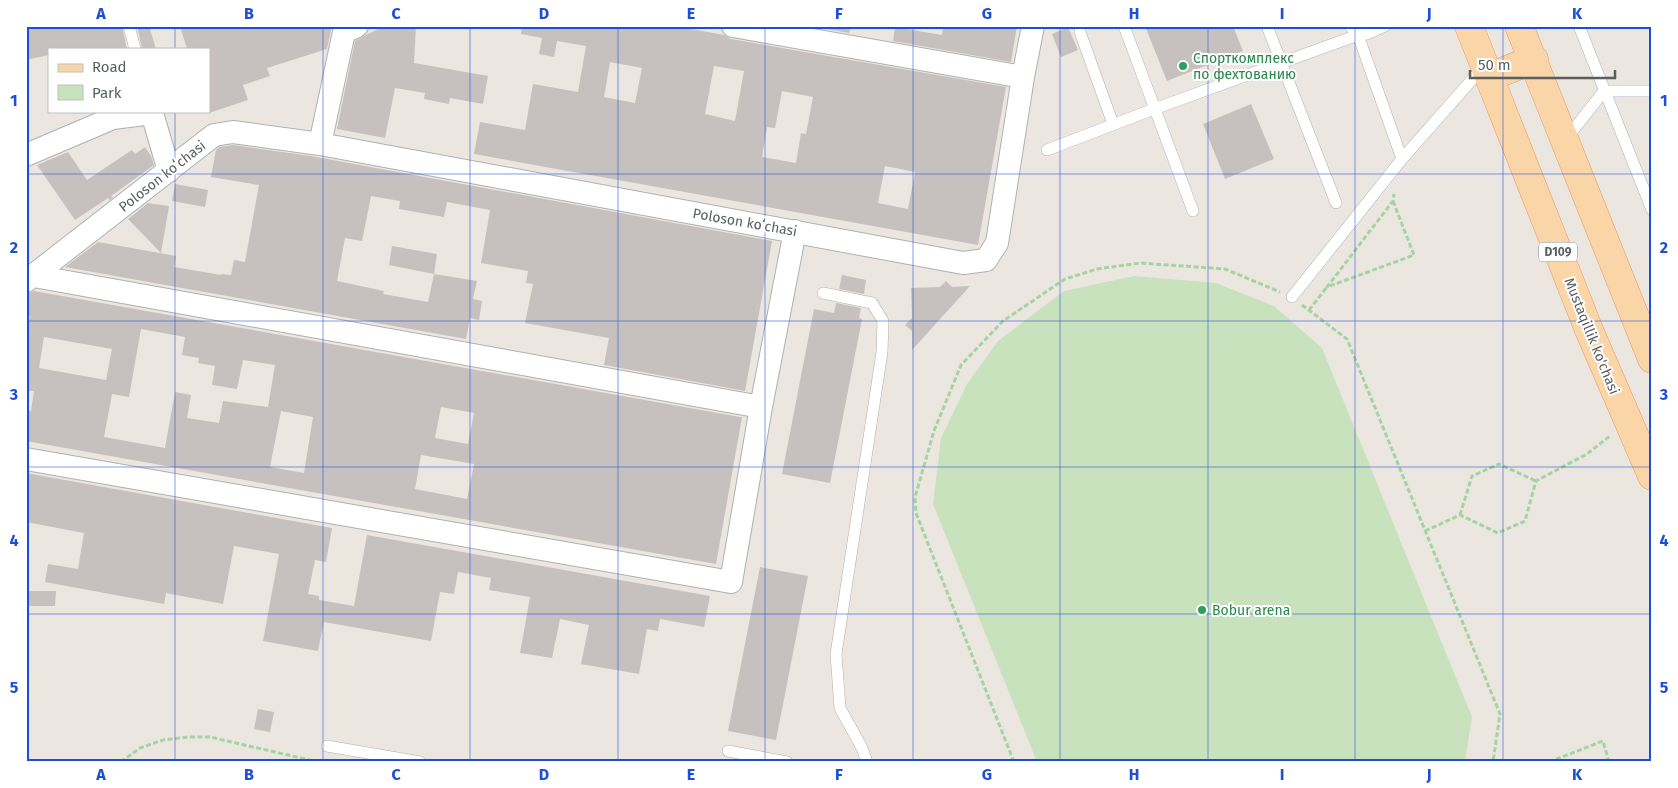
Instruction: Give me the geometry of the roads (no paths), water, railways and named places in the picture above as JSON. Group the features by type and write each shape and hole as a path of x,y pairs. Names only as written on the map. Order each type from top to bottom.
{"main road":[{"name":"Mustaqillik ko'chasi","path":"1469,26 1588,330 1652,476"},
{"path":"1520,26 1652,359"},
{"path":"1487,71 1534,59"}],"street":[{"path":"320,144 344,32 357,26"},
{"path":"733,26 1023,77"},
{"name":"Poloson koʻchasi","path":"30,279 214,135 232,132 320,144 963,263 986,260 997,243 1023,77 1033,26"},
{"path":"26,156 113,118 151,112 169,171"},
{"path":"26,459 731,582 761,407 795,231"},
{"path":"30,279 761,407"}],"lane":[{"path":"130,26 135,48"},
{"path":"1124,26 1193,211"},
{"path":"1267,26 1336,203"},
{"path":"1047,150 1281,63 1354,31 1368,34 1385,26"},
{"path":"1579,26 1652,210"},
{"path":"1354,31 1402,159"},
{"path":"1080,32 1113,124"},
{"path":"1292,297 1402,159 1487,71"},
{"path":"1604,91 1652,91"},
{"path":"1565,140 1604,91"},
{"path":"823,293 872,303 883,321 882,352 836,654 840,708 862,748 867,762"},
{"path":"327,746 420,762"},
{"path":"728,751 787,762"}],"place":[{"name":"Спорткомплекс по фехтованию","path":"1183,66"},
{"name":"Bobur arena","path":"1202,610"}]}
